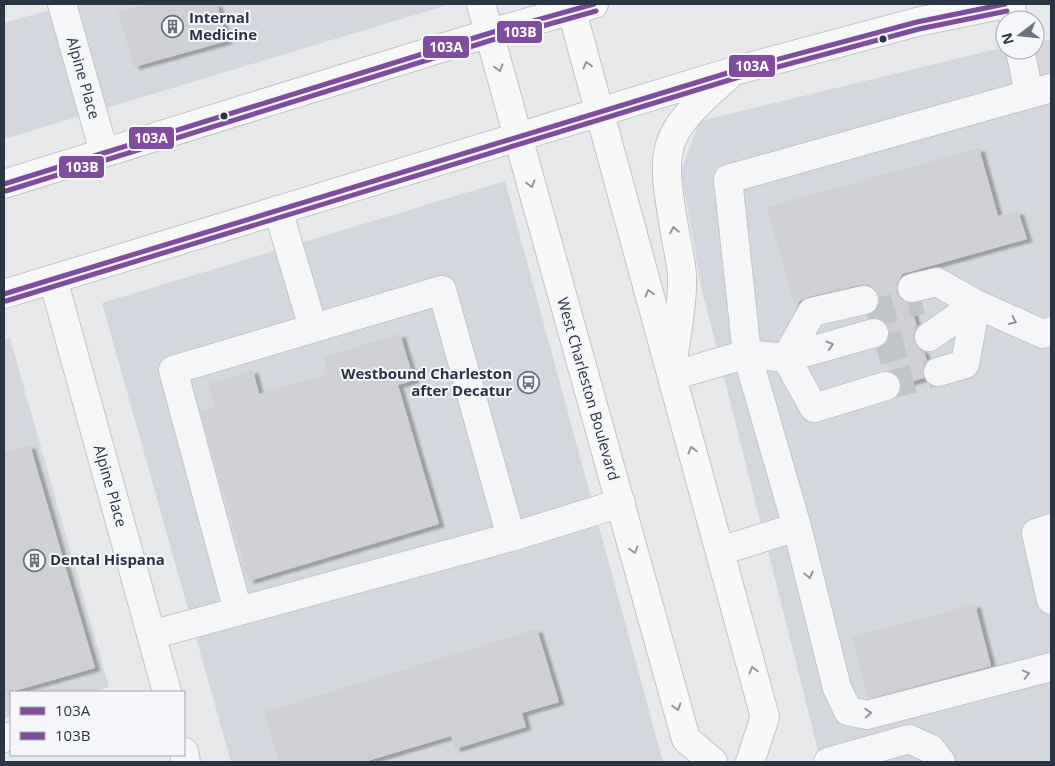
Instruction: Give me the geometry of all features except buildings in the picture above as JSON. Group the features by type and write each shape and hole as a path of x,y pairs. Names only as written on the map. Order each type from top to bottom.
{"main road":[{"name":"West Charleston Boulevard","path":"481,4 686,739 713,762"},
{"path":"4,294 734,71 917,22 1005,4"},
{"path":"4,184 579,6 600,112 766,718 750,762"},
{"path":"672,376 682,278 668,196 666,157 673,134 693,107 734,71"}],"street":[{"name":"Alpine Place","path":"62,4 104,152"},
{"path":"1025,60 1040,91 728,179 747,354 797,528 837,688 848,711 867,715 1051,667"},
{"path":"278,210 313,328"},
{"name":"Alpine Place","path":"53,279 151,635 163,691"},
{"path":"926,329 937,282 976,304 1043,334 1051,332"},
{"path":"238,611 173,370 442,290 511,536"},
{"path":"926,329 976,304"},
{"path":"926,329 964,364 976,304"},
{"path":"786,358 811,331 876,342"},
{"path":"672,376 747,354 786,358 806,372 876,342"},
{"path":"786,358 814,408 876,342"},
{"path":"151,635 511,536 621,503"},
{"path":"720,551 797,528"},
{"path":"1051,528 1036,533 1051,600"},
{"path":"828,762 909,739 931,749 941,762"}],"shaded area":[{"path":"71,4 444,4 444,6 4,139 4,23"},
{"path":"1045,40 1051,40 1051,762 821,762 701,286 681,170 700,121 995,49 995,60 1045,60"},
{"path":"505,181 663,762 231,762 102,303"},
{"name":"Dental Hispana","path":"10,338 109,687 94,691 10,691 10,716 4,718 4,340"}],"tunnel":[{"path":"867,315 921,300"},
{"path":"877,351 929,337"},
{"path":"886,386 938,372"}],"transit line":[{"name":"103A","path":"4,184 490,33 594,4"},
{"name":"103A","path":"4,294 734,71 917,22 1005,4"},
{"name":"103B","path":"6,191 492,40 596,11"},
{"name":"103B","path":"6,301 736,78 919,29 995,13"}],"place":[{"name":"Internal Medicine","path":"173,27"},
{"name":"Westbound Charleston after Decatur","path":"528,383"},
{"name":"Dental Hispana","path":"34,560"}]}
